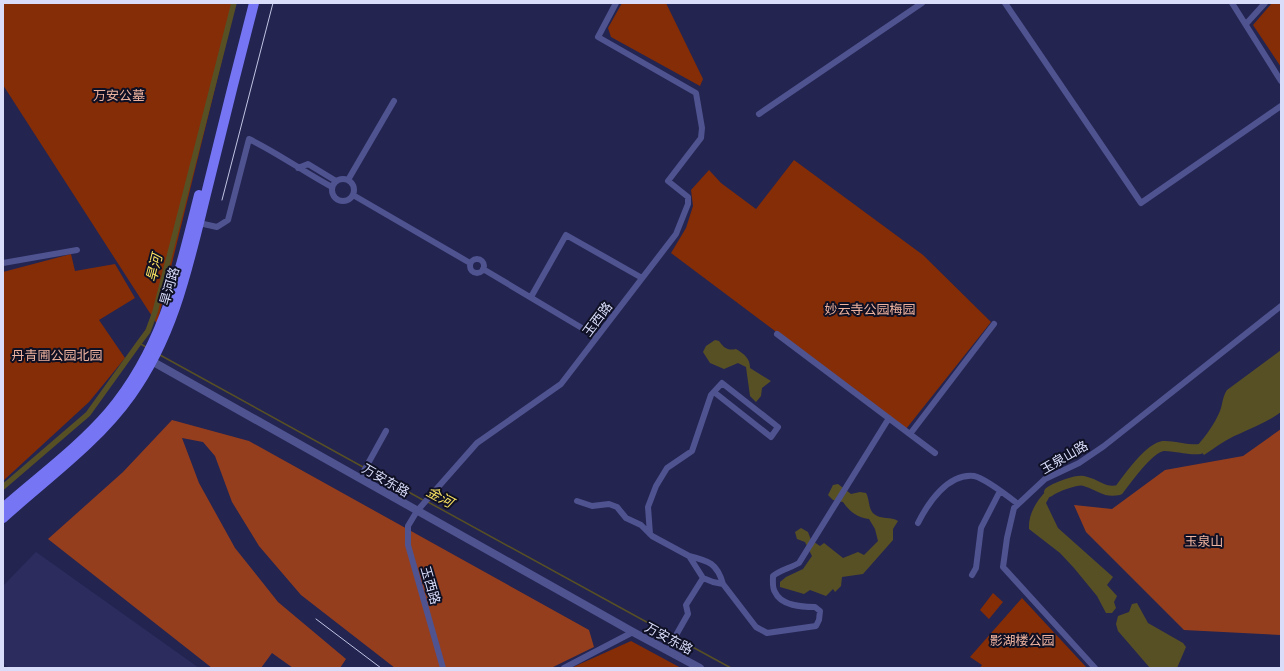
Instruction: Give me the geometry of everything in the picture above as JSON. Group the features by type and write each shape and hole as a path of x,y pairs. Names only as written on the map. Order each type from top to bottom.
{"main road":[{"name":"旱河路","path":"3,508 78,442 108,412 152,353 175,287 248,3"},
{"name":"旱河路","path":"3,518 83,448 114,417 131,395 152,353 182,289 254,3"}],"street":[{"name":"玉西路","path":"443,668 408,545 408,526 420,508 477,443 562,384 676,234 688,204 688,197 668,181 701,138 702,128 696,93 598,37 616,3"},
{"path":"759,114 922,3"},
{"path":"1004,3 1141,203 1281,106"},
{"path":"1232,3 1281,81"},
{"path":"1246,24 1265,3"},
{"path":"348,180 394,101"},
{"path":"199,224 217,227 228,220 249,139 274,151 298,168 332,187 335,197 341,201 348,200 353,195 354,188 348,180 343,179 336,181 332,187"},
{"path":"298,168 308,164 336,181"},
{"path":"353,195 470,264"},
{"path":"531,297 566,236 642,278"},
{"path":"3,264 77,250"},
{"path":"479,259 483,262 483,270 480,273 474,273 470,270 470,264 474,260 479,259"},
{"path":"483,270 598,337"},
{"name":"玉泉山路","path":"1095,668 1003,567 1007,538 1014,508 1045,479 1079,463 1104,446 1281,306"},
{"path":"910,434 994,324"},
{"path":"777,334 936,453"},
{"name":"万安东路","path":"152,353 360,478 420,508 633,632 700,668"},
{"path":"650,534 648,507 656,486 667,468 692,451 704,412 714,392 722,383 778,427 771,437 714,392"},
{"path":"577,501 592,506 609,504 617,507 626,518 641,525 650,534 689,556 709,562 719,572 723,584 756,627 767,633 816,626 820,620 820,611 815,607 798,607 779,598 775,593 773,576 778,572 799,563 889,418"},
{"path":"360,478 386,431"},
{"path":"918,523 933,499 946,486 964,477 975,476 1018,504"},
{"path":"972,575 976,568 981,528 1000,491"},
{"path":"689,556 703,578 712,582 723,584"},
{"path":"668,651 672,641 688,614 686,605 703,578"},
{"path":"564,668 633,632"}],"shaded area":[{"path":"715,340 719,341 726,348 731,350 736,349 742,353 748,359 750,368 771,381 762,388 761,396 756,402 750,396 746,367 738,363 724,369 710,363 703,352 706,346"},
{"path":"1281,350 1281,412 1266,422 1230,438 1204,455 1197,446 1216,420 1227,390"},
{"path":"838,484 851,494 860,492 866,493 871,510 874,514 898,521 893,529 893,540 863,574 842,577 841,586 835,592 833,589 826,596 810,590 804,594 780,587 780,582 786,577 803,569 812,556 805,542 797,539 795,532 801,528 808,532 811,540 820,546 824,543 843,558 858,552 864,555 878,541 875,529 869,519 858,516 843,502 833,500 828,495 833,485"},
{"path":"1047,490 1051,494 1046,503 1058,528 1113,577 1107,585 1117,596 1114,602 1116,608 1112,613 1106,613 1097,596 1060,553 1029,529 1030,518 1034,508"},
{"path":"36,552 199,668 9,668 3,663 3,586"},
{"path":"1137,603 1148,623 1183,643 1186,647 1177,668 1150,668 1118,631 1116,624 1118,616 1129,612 1132,604"}],"green space":[{"name":"万安公墓","path":"3,3 236,3 157,324 3,85"},
{"path":"622,3 666,3 703,79 700,86 611,37 608,28"},
{"path":"1272,3 1281,3 1281,67 1253,25"},
{"name":"妙云寺公园梅园","path":"794,160 923,255 991,322 906,429 671,253 686,228 693,206 691,190 709,170 721,183 756,209"},
{"name":"丹青圃公园北园","path":"71,254 75,271 115,264 135,298 99,320 125,358 89,402 3,481 3,272"},
{"path":"172,420 249,441 589,630 594,647 551,668 395,668 301,595 259,546 232,502 215,456 203,442 182,438 199,483 235,548 278,602 346,659 340,668 293,668 272,653 261,668 212,668 48,539 123,472"},
{"name":"玉泉山","path":"1281,429 1281,635 1184,630 1086,532 1074,505 1112,509 1165,470 1243,456"},
{"path":"993,593 1003,602 989,619 980,610"},
{"name":"影湖楼公园","path":"1022,598 1087,668 980,668 982,665 970,657"},
{"path":"631,641 681,668 571,668"}],"waterway":[{"name":"旱河","path":"3,487 88,414 148,331 155,312 234,3"},
{"name":"金河","path":"139,343 146,347"},
{"name":"金河","path":"160,355 363,467"},
{"path":"1049,492 1066,484 1077,481 1084,481 1105,490 1119,490 1145,458 1157,448 1168,446 1200,449"},
{"name":"金河","path":"367,469 423,500"},
{"name":"金河","path":"428,502 672,636"},
{"name":"金河","path":"676,638 731,668"}],"tram line":[{"path":"222,200 273,3"},
{"path":"316,619 381,668"}]}
